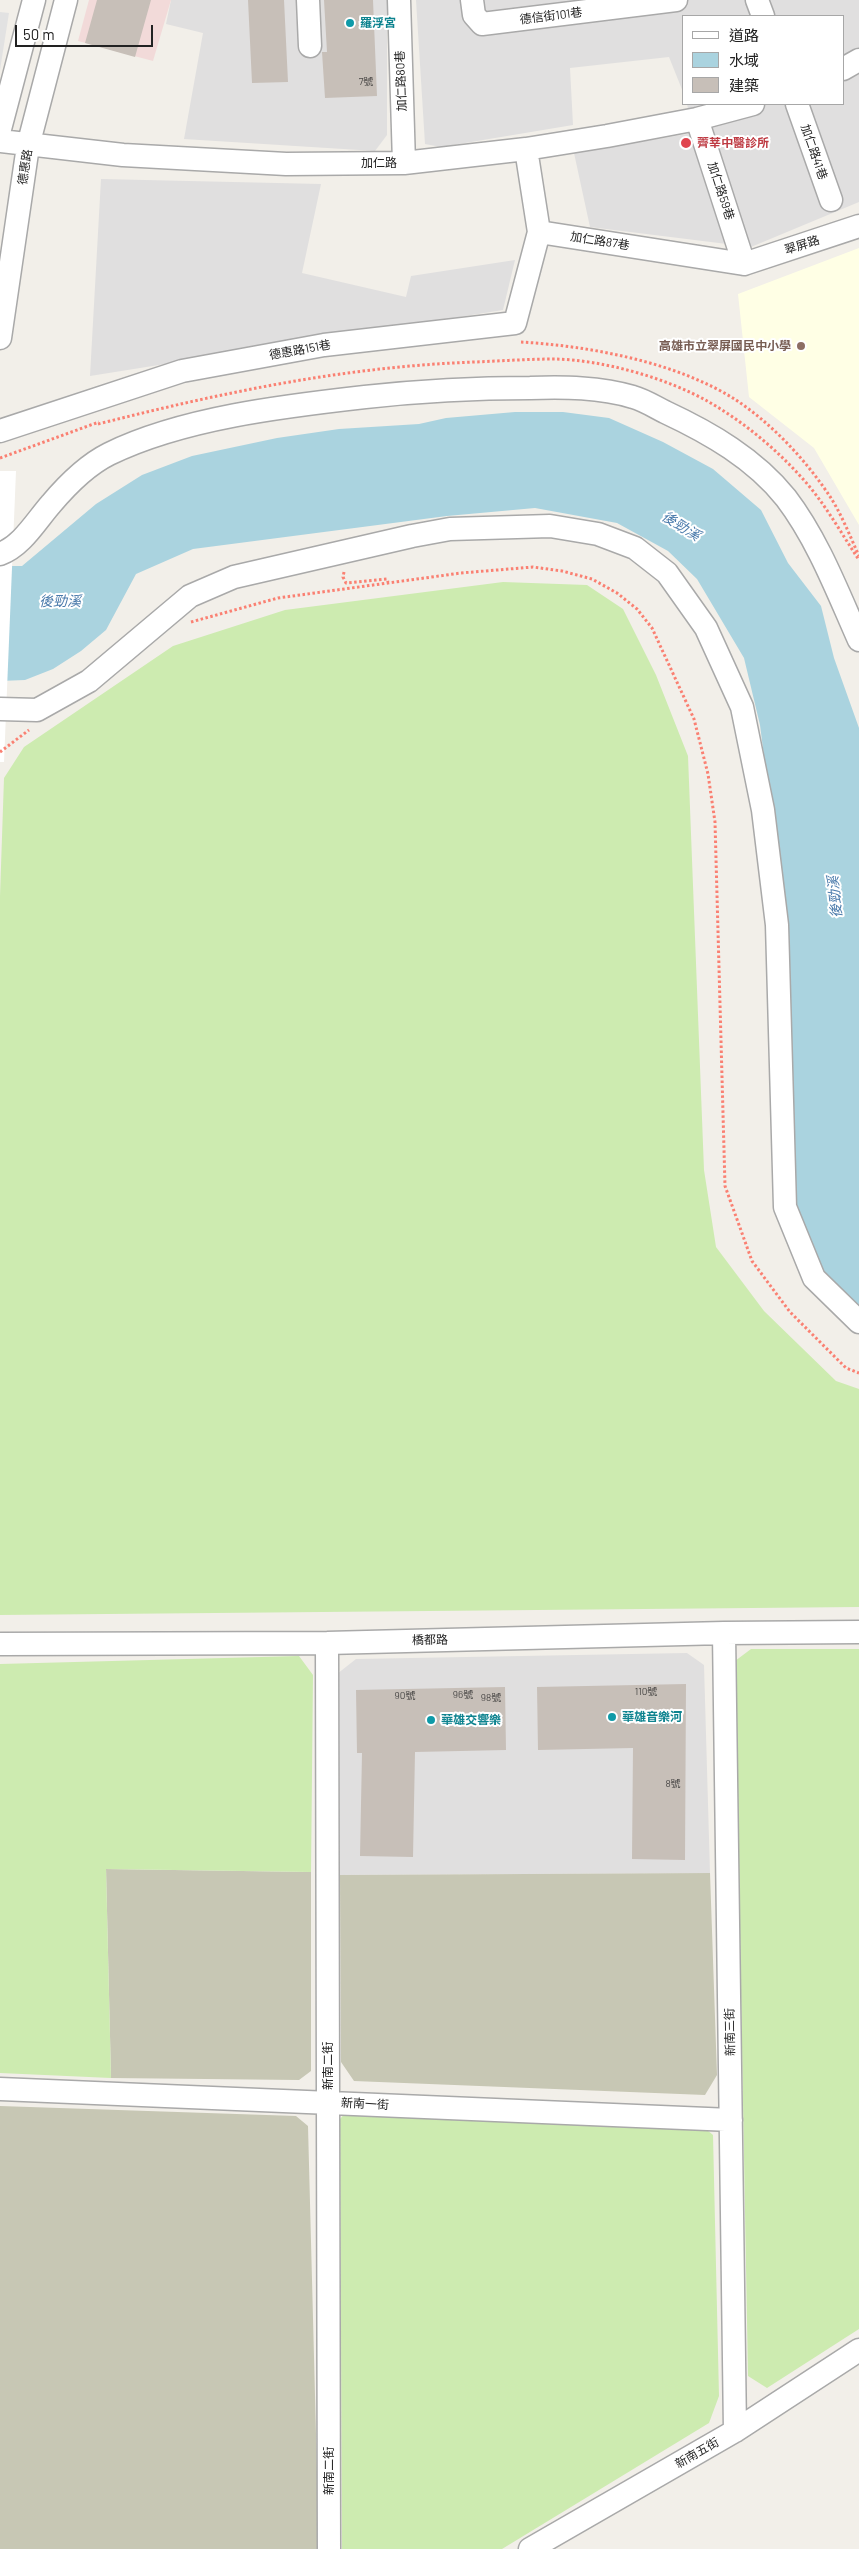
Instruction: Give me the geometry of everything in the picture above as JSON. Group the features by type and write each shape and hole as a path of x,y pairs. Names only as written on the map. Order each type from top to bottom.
{"street":[{"path":"0,129 34,0"},
{"name":"德惠路","path":"0,338 28,146 66,0"},
{"path":"308,0 310,46"},
{"name":"加仁路80巷","path":"399,0 404,163"},
{"name":"德信街101巷","path":"472,0 474,15 482,24 676,0"},
{"path":"757,0 763,15"},
{"path":"844,68 859,60"},
{"name":"加仁路","path":"0,141 28,146 123,155 286,164 404,163 526,149 697,119 749,105"},
{"name":"加仁路41巷","path":"797,105 831,200"},
{"name":"加仁路59巷","path":"697,119 744,264"},
{"path":"526,149 539,232"},
{"name":"翠屏路","path":"744,264 859,226"},
{"name":"加仁路87巷","path":"539,232 744,264"},
{"name":"德惠路151巷","path":"0,431 182,371 324,345 515,323 539,232"},
{"path":"0,554 24,537 53,502 82,472 108,454 186,428 256,411 402,393 484,388 599,390 633,397 694,426 728,446 756,468 785,497 796,512 830,574 859,640"},
{"path":"0,709 38,710 89,681 190,596 234,577 450,529 550,526 598,534 635,548 667,573 706,628 742,707 763,810 777,925 784,1207 814,1278 859,1322"},
{"name":"橋都路","path":"0,1644 327,1643 724,1633 859,1632"},
{"name":"新南三街","path":"724,1633 734,2431"},
{"name":"新南二街","path":"327,1643 329,2549"},
{"name":"新南一街","path":"0,2089 731,2120"},
{"name":"新南五街","path":"530,2549 734,2431 859,2350"}],"path":[{"path":"184,624 278,598 461,573 533,567 562,571 592,580 617,592 637,609 652,628 694,720 708,774 715,822 726,1186 752,1261 790,1312 846,1368 859,1373"},
{"path":"345,570 343,577 346,583 387,579 388,582"},
{"path":"0,752 30,729"}],"shaded area":[{"path":"89,0 171,0 153,61 78,41"},
{"path":"171,0 387,0 387,135 375,151 184,139 203,33 166,24"},
{"path":"416,0 859,0 859,202 751,247 590,227 574,153 693,133 687,105 844,105 844,15 682,15 682,90 669,57 570,68 573,125 441,147 425,144"},
{"path":"0,12 9,13 0,70"},
{"path":"101,179 321,184 302,273 406,297 411,276 515,260 503,310 90,376"},
{"name":"高雄市立翠屏國民中小學","path":"859,248 859,525 814,448 749,397 738,294"},
{"path":"687,1653 704,1665 710,1873 340,1875 337,1674 356,1659"},
{"path":"106,1869 311,1872 311,2071 299,2080 111,2078"},
{"path":"710,1873 717,2075 705,2095 354,2081 341,2062 340,1875"},
{"path":"0,2106 296,2116 308,2126 319,2549 0,2549"}],"green space":[{"path":"503,582 587,585 623,609 656,675 688,756 704,1170 716,1247 764,1311 836,1381 859,1389 859,1607 0,1615 0,896 4,778 24,747 173,646 285,610"},
{"path":"751,1649 859,1649 859,2329 767,2388 748,2376 735,1661"},
{"path":"299,1656 313,1675 311,1872 106,1869 111,2078 0,2073 0,1664"},
{"path":"347,2111 700,2124 713,2135 719,2396 709,2423 502,2549 342,2549 340,2119"}],"water":[{"name":"後勁溪","path":"515,412 563,412 609,418 663,442 713,469 761,510 788,563 821,606 834,658 859,728 859,1307 814,1265 790,1195 780,881 760,725 744,658 697,579 668,551 617,523 535,508 447,516 193,549 136,574 106,630 81,651 53,669 25,680 0,681 0,566 22,566 96,504 142,475 192,456 277,438 339,429 419,424 446,418"}],"pier":[{"path":"0,471 16,471 4,762 0,762"}],"building":[{"path":"97,0 151,0 135,57 85,43"},
{"path":"248,0 284,0 288,82 252,83"},
{"path":"324,0 373,0 377,96 325,98 322,52 327,52"},
{"name":"華雄音樂河","path":"686,1684 685,1860 632,1859 633,1748 538,1750 537,1687"},
{"name":"華雄交響樂","path":"505,1687 506,1750 415,1752 413,1857 360,1856 362,1753 357,1753 356,1690"}],"place":[{"name":"羅浮宮","path":"350,23"},
{"name":"薺莘中醫診所","path":"686,143"},
{"name":"高雄市立翠屏國民中小學","path":"801,346"},
{"name":"華雄音樂河","path":"612,1717"},
{"name":"華雄交響樂","path":"431,1720"}]}
